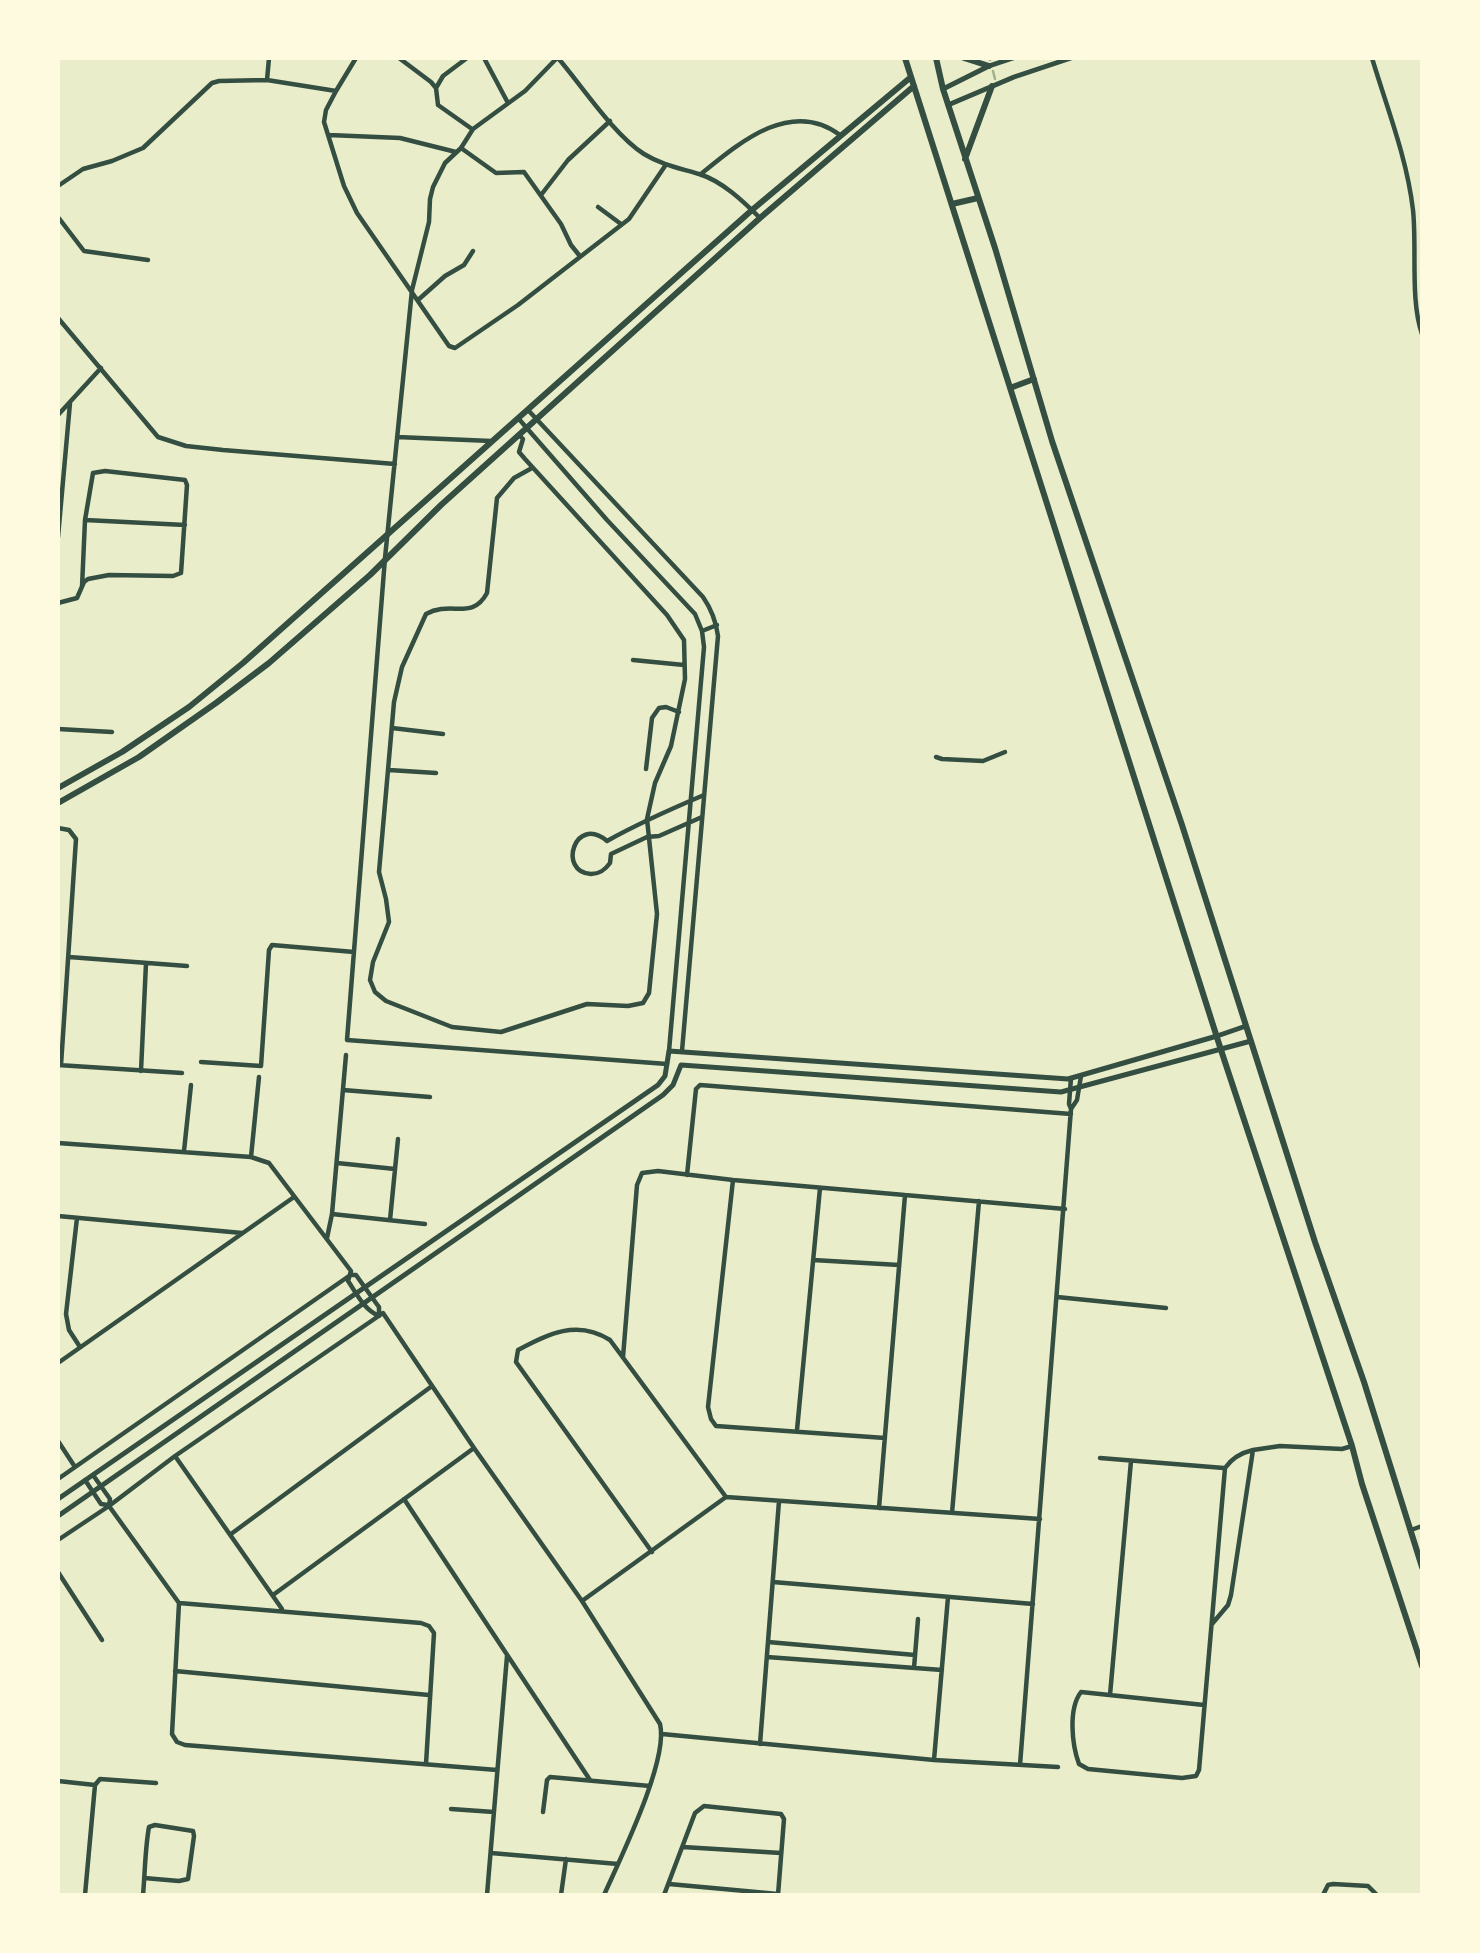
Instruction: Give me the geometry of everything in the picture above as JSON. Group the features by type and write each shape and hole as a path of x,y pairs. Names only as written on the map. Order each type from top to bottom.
{"main road":[{"path":"905,58 1221,1050 1422,1666"},
{"path":"936,58 943,89 1052,441 1182,825 1422,1567"},
{"path":"964,58 989,66"},
{"path":"58,788 122,752 189,707 243,663 752,210 911,77"},
{"path":"58,803 139,757 269,663 370,575 385,558 519,435 760,218 914,86"},
{"path":"965,159 992,86"},
{"path":"952,204 978,198"},
{"path":"1010,388 1034,379"}],"street":[{"path":"267,80 269,58"},
{"path":"356,58 336,91 324,122 344,186 357,213 449,345 456,348 518,305 636,211 665,166"},
{"path":"399,58 425,76 436,88 438,106 473,129"},
{"path":"436,88 443,76 467,58"},
{"path":"484,58 508,103"},
{"path":"760,218 717,182 701,174 665,166 641,152 610,121 558,58 525,91 473,129 461,148 445,163 433,187 429,222 412,290 385,558 347,1040 667,1065 1069,1091 1251,1041"},
{"path":"943,89 989,66 1013,58"},
{"path":"948,104 1071,58"},
{"path":"1372,58 1409,184 1413,213 1417,312 1422,334"},
{"path":"58,186 83,169 143,149 212,83 228,79 267,80 336,91"},
{"path":"541,195 568,160 610,121"},
{"path":"701,174 740,142 761,130 807,122 826,124 840,135"},
{"path":"329,135 408,139 456,153"},
{"path":"461,148 496,173 524,172 579,255"},
{"path":"598,207 621,224"},
{"path":"58,217 84,251 148,260"},
{"path":"418,300 445,276 464,265 473,251"},
{"path":"58,318 158,436 186,446 395,464"},
{"path":"58,415 101,368"},
{"path":"58,537 59,497 70,403"},
{"path":"58,1516 663,1095 673,1085 681,1065 715,677 717,625 704,597 527,409"},
{"path":"58,1499 658,1085 666,1076 704,648 702,631 695,614 517,418"},
{"path":"519,435 523,439 519,452 532,468 667,615 684,640 685,679 679,712 665,762 654,783 647,819 657,914 649,993 643,1003 628,1006 587,1004 501,1032 452,1027 386,1001 375,992 370,980 373,962 388,922 379,872 394,702 402,667 426,614 434,610 468,609 477,607 482,602 486,593 497,498 514,478 532,468"},
{"path":"397,437 494,441"},
{"path":"58,603 77,598 88,579 109,575 178,575 182,568 185,525 187,485 184,480 105,471 93,473 85,520 82,587"},
{"path":"85,520 185,525"},
{"path":"702,631 717,625"},
{"path":"633,660 684,665"},
{"path":"701,676 715,677"},
{"path":"646,769 655,712 666,707 679,712"},
{"path":"697,722 710,723"},
{"path":"392,728 443,734"},
{"path":"58,729 112,732"},
{"path":"936,757 983,761 1005,752"},
{"path":"389,769 436,773"},
{"path":"702,817 659,836 647,837 611,854 606,869 594,874 581,870 573,859 574,846 583,836 596,834 607,841 647,819 660,816 705,795"},
{"path":"58,828 69,830 76,839 59,1065 182,1073"},
{"path":"201,1062 261,1066 269,950 272,945 354,952"},
{"path":"69,957 187,966"},
{"path":"141,1070 146,963"},
{"path":"669,1051 1071,1078 1217,1037 1246,1026"},
{"path":"327,1239 332,1214 346,1055"},
{"path":"1071,1112 1075,1106 1081,1076"},
{"path":"251,1157 259,1077"},
{"path":"1020,1765 1065,1209 1071,1078"},
{"path":"184,1151 191,1085"},
{"path":"687,1175 696,1089 700,1085 1071,1112"},
{"path":"343,1090 430,1097"},
{"path":"390,1220 398,1139"},
{"path":"58,1143 184,1151 263,1160 274,1167 351,1271 348,1281 364,1304 371,1313 379,1316"},
{"path":"337,1163 395,1169"},
{"path":"623,1357 638,1179 642,1173 658,1171 1065,1209"},
{"path":"733,1180 708,1407 711,1419 716,1426 885,1438"},
{"path":"797,1430 820,1188"},
{"path":"880,1508 905,1195"},
{"path":"58,1363 294,1196"},
{"path":"951,1513 979,1202"},
{"path":"332,1214 425,1224"},
{"path":"58,1216 242,1233"},
{"path":"77,1218 66,1314 69,1329 80,1347"},
{"path":"813,1260 900,1265"},
{"path":"58,1479 350,1275 356,1275 373,1298 379,1307 379,1316"},
{"path":"1057,1297 1166,1308"},
{"path":"58,1540 383,1313 582,1601 660,1724 662,1734 650,1786 604,1895"},
{"path":"652,1552 516,1362 518,1350 553,1332 597,1332 610,1340 726,1497"},
{"path":"230,1534 432,1386"},
{"path":"58,1441 75,1467"},
{"path":"1204,1705 1080,1692 1076,1698 1072,1745 1082,1767 1173,1778 1196,1776 1199,1770 1224,1468 1231,1460 1253,1450 1280,1446 1352,1446"},
{"path":"274,1595 474,1448"},
{"path":"1210,1626 1228,1605 1231,1595 1253,1450"},
{"path":"175,1456 282,1610"},
{"path":"1100,1458 1224,1468"},
{"path":"1110,1695 1131,1461"},
{"path":"93,1475 110,1499 109,1506"},
{"path":"85,1480 101,1504 109,1506 179,1603 172,1734 177,1742 184,1745 498,1770"},
{"path":"582,1601 726,1497 1040,1518"},
{"path":"404,1499 590,1780"},
{"path":"760,1744 779,1501"},
{"path":"1411,1530 1422,1526"},
{"path":"58,1573 103,1640"},
{"path":"773,1582 1033,1604"},
{"path":"934,1760 948,1597"},
{"path":"179,1603 282,1610 421,1623 429,1626 434,1633 426,1764"},
{"path":"914,1668 918,1619"},
{"path":"768,1642 915,1655"},
{"path":"487,1895 507,1655"},
{"path":"767,1657 942,1670"},
{"path":"175,1671 429,1695"},
{"path":"662,1734 934,1760 1059,1768"},
{"path":"543,1812 547,1780 550,1777 650,1786"},
{"path":"85,1895 95,1785 100,1779 156,1783"},
{"path":"58,1781 95,1785"},
{"path":"664,1895 668,1884 683,1847 695,1813 704,1806 781,1814 784,1819 778,1895 668,1884"},
{"path":"451,1809 494,1812"},
{"path":"144,1895 145,1878 149,1829 151,1825 192,1831 194,1836 191,1874 188,1879 179,1881 145,1878"},
{"path":"683,1847 781,1853"},
{"path":"491,1853 618,1864"},
{"path":"561,1895 566,1859"},
{"path":"1323,1895 1328,1885 1332,1884 1368,1886 1377,1895"}],"waterway":[{"path":"993,71 995,79"}]}
